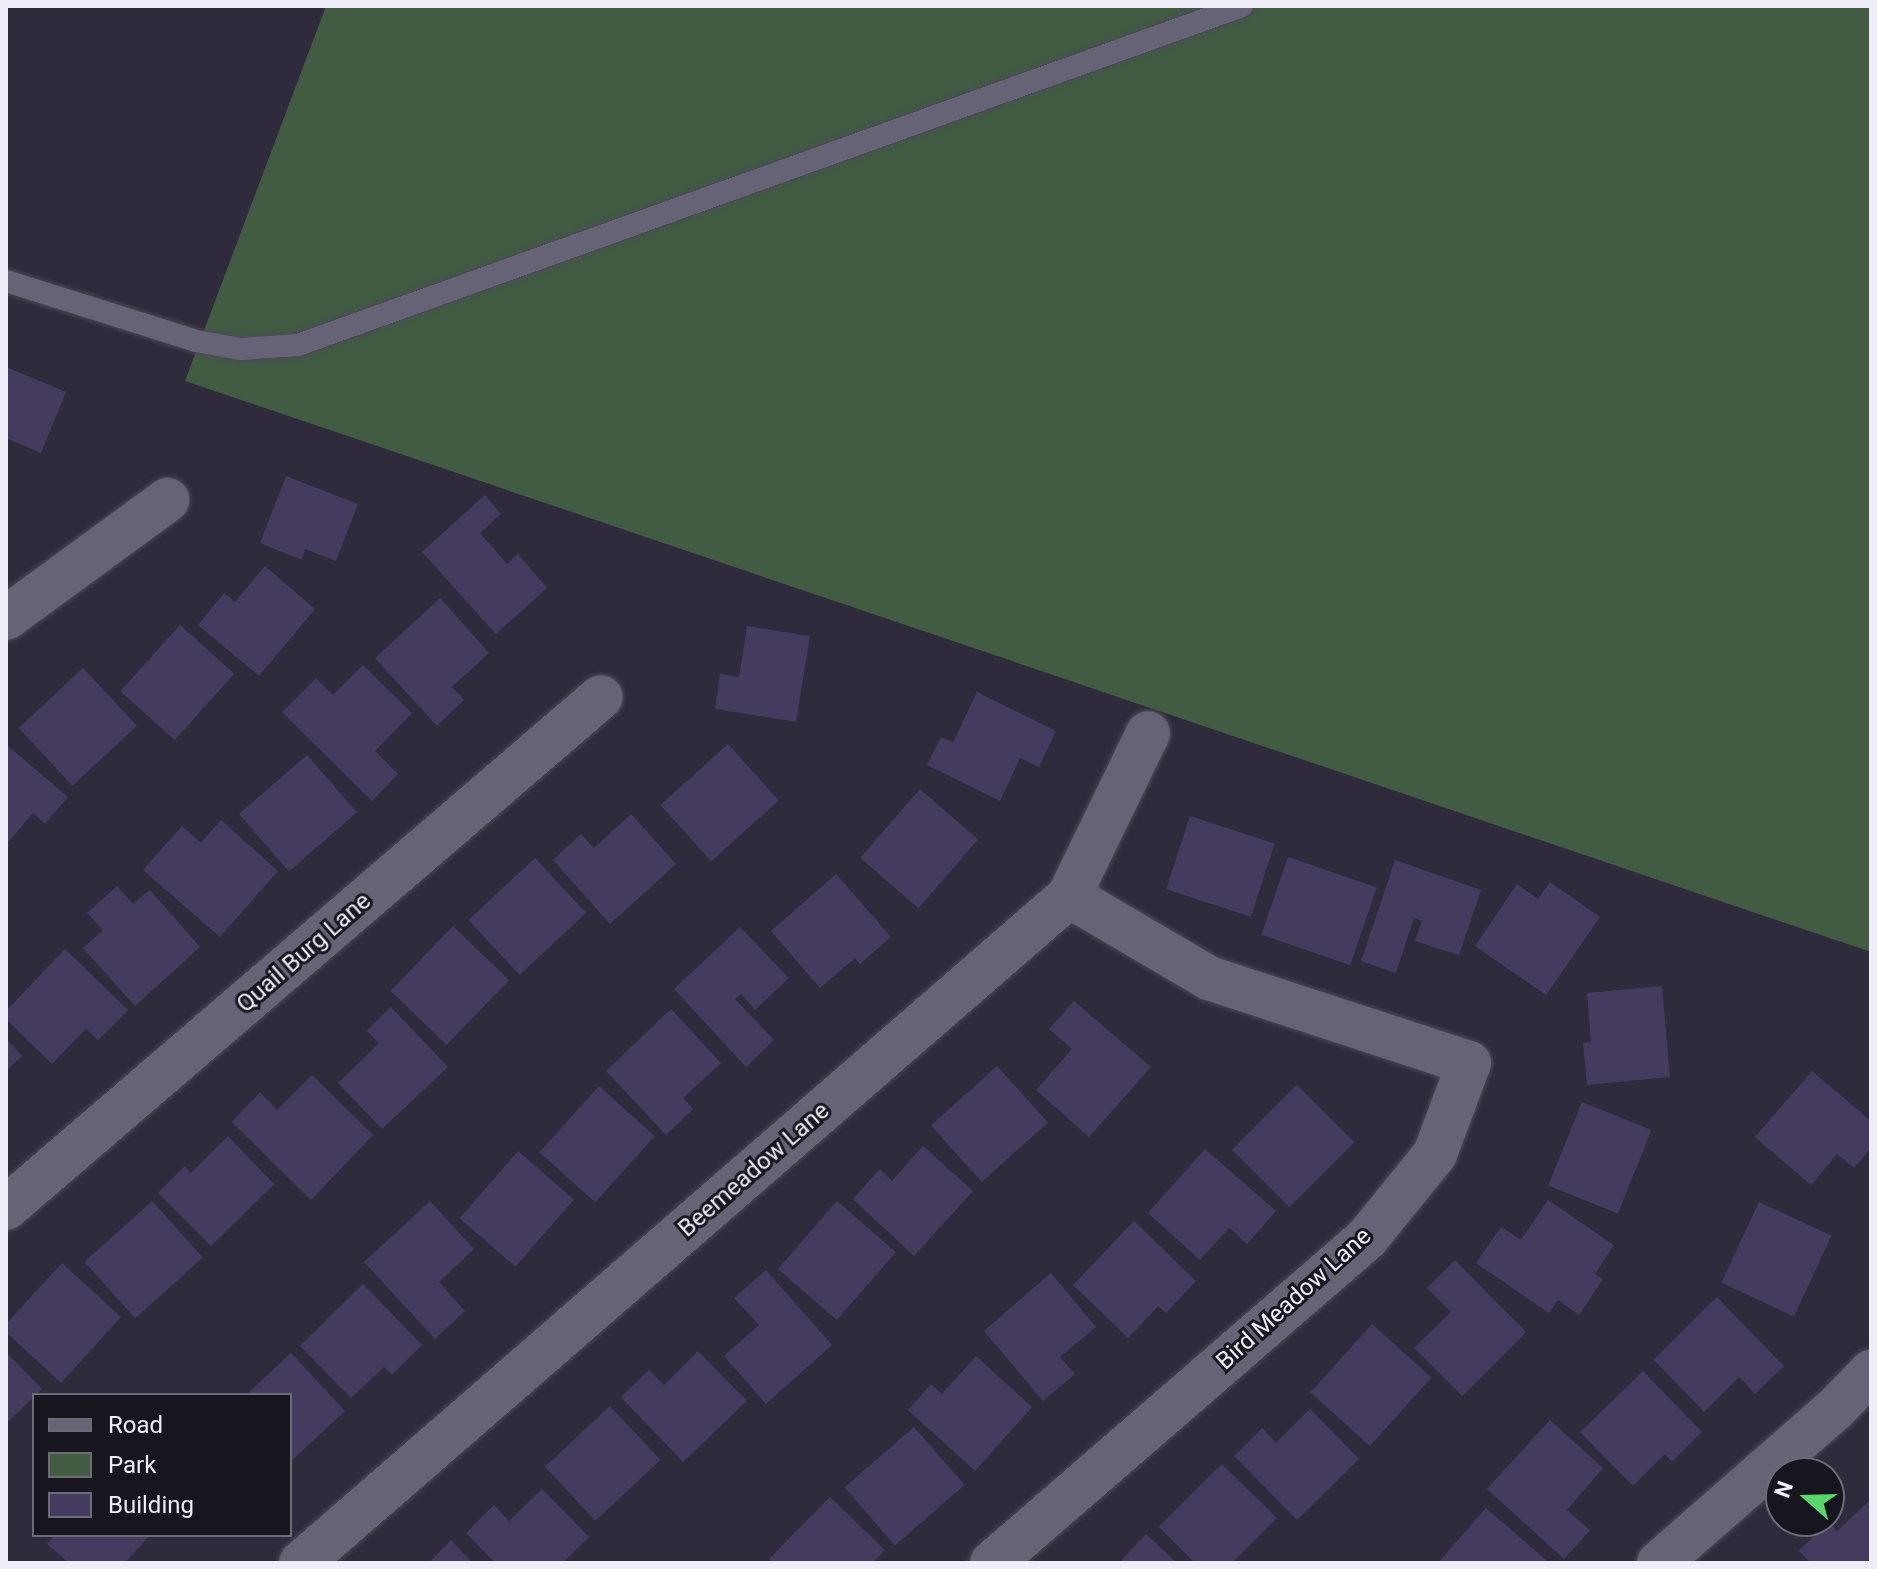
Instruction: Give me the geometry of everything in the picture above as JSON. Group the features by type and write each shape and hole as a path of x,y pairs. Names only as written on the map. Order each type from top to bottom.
{"street":[{"path":"6,618 167,500"},
{"name":"Quail Burg Lane","path":"6,1208 601,697"},
{"name":"Beemeadow Lane","path":"301,1563 1069,896 1148,733"},
{"name":"Bird Meadow Lane","path":"992,1563 1367,1238 1435,1154 1469,1063 1209,978 1069,896"},
{"path":"1659,1563 1835,1409 1871,1372"}],"lane":[{"path":"6,281 196,341 241,349 298,345 1242,6"}],"green space":[{"path":"326,6 1871,6 1871,952 185,381"}],"building":[{"path":"6,367 66,392 41,453 6,438"},
{"path":"286,476 358,504 336,561 305,549 302,560 260,543"},
{"path":"485,495 501,514 480,533 507,564 518,554 547,588 496,634 422,552"},
{"path":"265,566 315,609 259,676 198,625 224,593 235,602"},
{"path":"440,598 489,653 452,687 464,700 437,726 375,658"},
{"path":"180,625 234,674 175,740 120,691"},
{"path":"747,626 810,636 796,722 715,709 720,674 739,677"},
{"path":"363,665 412,713 375,751 398,774 372,801 282,712 316,678 333,695"},
{"path":"83,668 137,726 73,786 19,728"},
{"path":"977,692 1056,731 1039,767 1020,758 1000,801 927,765 941,737 953,742"},
{"path":"728,744 779,800 711,861 660,805"},
{"path":"8,746 68,797 45,824 33,813 6,845"},
{"path":"307,755 357,812 289,871 239,814"},
{"path":"920,789 978,840 918,908 860,858"},
{"path":"631,814 676,864 610,924 553,860 581,834 594,848"},
{"path":"1190,816 1275,844 1251,917 1166,889"},
{"path":"221,820 278,871 220,937 143,870 182,826 201,843"},
{"path":"1288,857 1377,888 1350,965 1261,935"},
{"path":"535,858 586,913 520,975 468,920"},
{"path":"1395,860 1481,890 1459,955 1415,941 1422,921 1414,918 1396,973 1361,961"},
{"path":"836,874 891,937 860,964 855,958 820,988 771,931"},
{"path":"1550,882 1600,917 1546,995 1475,946 1517,884 1538,899"},
{"path":"117,886 133,904 150,890 200,947 135,1006 83,948 103,930 87,913"},
{"path":"453,926 509,980 447,1045 390,991"},
{"path":"740,927 789,978 755,1010 741,994 735,999 774,1040 746,1067 674,989"},
{"path":"65,949 128,1010 98,1040 86,1029 52,1064 6,1019 6,1011"},
{"path":"1662,986 1670,1077 1587,1085 1583,1043 1591,1042 1587,993"},
{"path":"1074,1001 1151,1067 1089,1137 1036,1090 1072,1049 1049,1029"},
{"path":"391,1007 448,1067 382,1129 338,1083 379,1043 367,1031"},
{"path":"671,1009 721,1063 683,1098 693,1109 666,1135 606,1071"},
{"path":"6,1038 22,1056 6,1071"},
{"path":"997,1066 1048,1122 982,1182 931,1126"},
{"path":"1812,1071 1871,1121 1871,1148 1854,1168 1837,1154 1811,1185 1755,1137"},
{"path":"312,1075 373,1135 311,1200 232,1122 260,1092 277,1110"},
{"path":"1297,1085 1354,1142 1289,1207 1232,1150"},
{"path":"599,1086 655,1136 595,1202 539,1152"},
{"path":"1582,1102 1652,1130 1618,1214 1548,1185"},
{"path":"228,1136 274,1184 211,1246 158,1193 185,1166 191,1173"},
{"path":"923,1146 973,1191 914,1256 853,1199 880,1169 892,1181"},
{"path":"1205,1149 1276,1211 1247,1244 1229,1228 1200,1260 1148,1213"},
{"path":"518,1151 574,1200 515,1267 460,1218"},
{"path":"1548,1200 1614,1245 1595,1274 1603,1279 1579,1315 1558,1300 1549,1313 1476,1263 1501,1227 1521,1240"},
{"path":"152,1201 203,1257 135,1318 84,1262"},
{"path":"430,1201 474,1249 439,1282 465,1311 435,1339 364,1262"},
{"path":"837,1201 896,1252 837,1320 778,1269"},
{"path":"1759,1202 1832,1236 1794,1316 1721,1283"},
{"path":"1134,1221 1196,1281 1166,1313 1158,1306 1128,1338 1073,1285"},
{"path":"1455,1260 1526,1332 1462,1396 1414,1348 1451,1312 1427,1288"},
{"path":"62,1263 121,1317 61,1383 6,1332 6,1324"},
{"path":"766,1270 832,1345 766,1404 724,1356 759,1325 734,1298"},
{"path":"1051,1273 1096,1327 1060,1357 1075,1374 1043,1401 984,1331"},
{"path":"363,1284 422,1345 392,1375 384,1367 351,1398 300,1346"},
{"path":"1717,1297 1784,1366 1755,1394 1739,1377 1704,1412 1654,1360"},
{"path":"1372,1324 1431,1378 1370,1446 1310,1392"},
{"path":"698,1351 747,1401 683,1462 621,1397 649,1370 664,1385"},
{"path":"6,1352 42,1389 32,1393 32,1399 6,1424"},
{"path":"291,1353 345,1411 292,1460 292,1393 248,1393"},
{"path":"976,1356 1032,1407 975,1471 908,1410 931,1384 942,1394"},
{"path":"1643,1371 1702,1432 1672,1462 1665,1454 1633,1486 1580,1432"},
{"path":"610,1406 660,1460 595,1521 545,1467"},
{"path":"1310,1409 1359,1459 1297,1520 1234,1456 1262,1428 1276,1443"},
{"path":"1550,1420 1603,1468 1567,1510 1590,1530 1564,1559 1487,1489"},
{"path":"914,1427 965,1485 895,1545 845,1487"},
{"path":"1222,1464 1277,1518 1232,1563 1195,1563 1159,1527"},
{"path":"542,1489 589,1537 563,1563 495,1563 466,1533 494,1505 509,1521"},
{"path":"830,1497 885,1550 873,1563 773,1563 769,1559"},
{"path":"1871,1499 1871,1563 1811,1563 1799,1551 1813,1537 1845,1537 1845,1523"},
{"path":"1486,1508 1546,1560 1543,1563 1438,1563"},
{"path":"1146,1534 1177,1563 1119,1563"},
{"path":"53,1537 148,1537 125,1563 69,1563 47,1544"},
{"path":"451,1540 473,1563 429,1563"}]}
